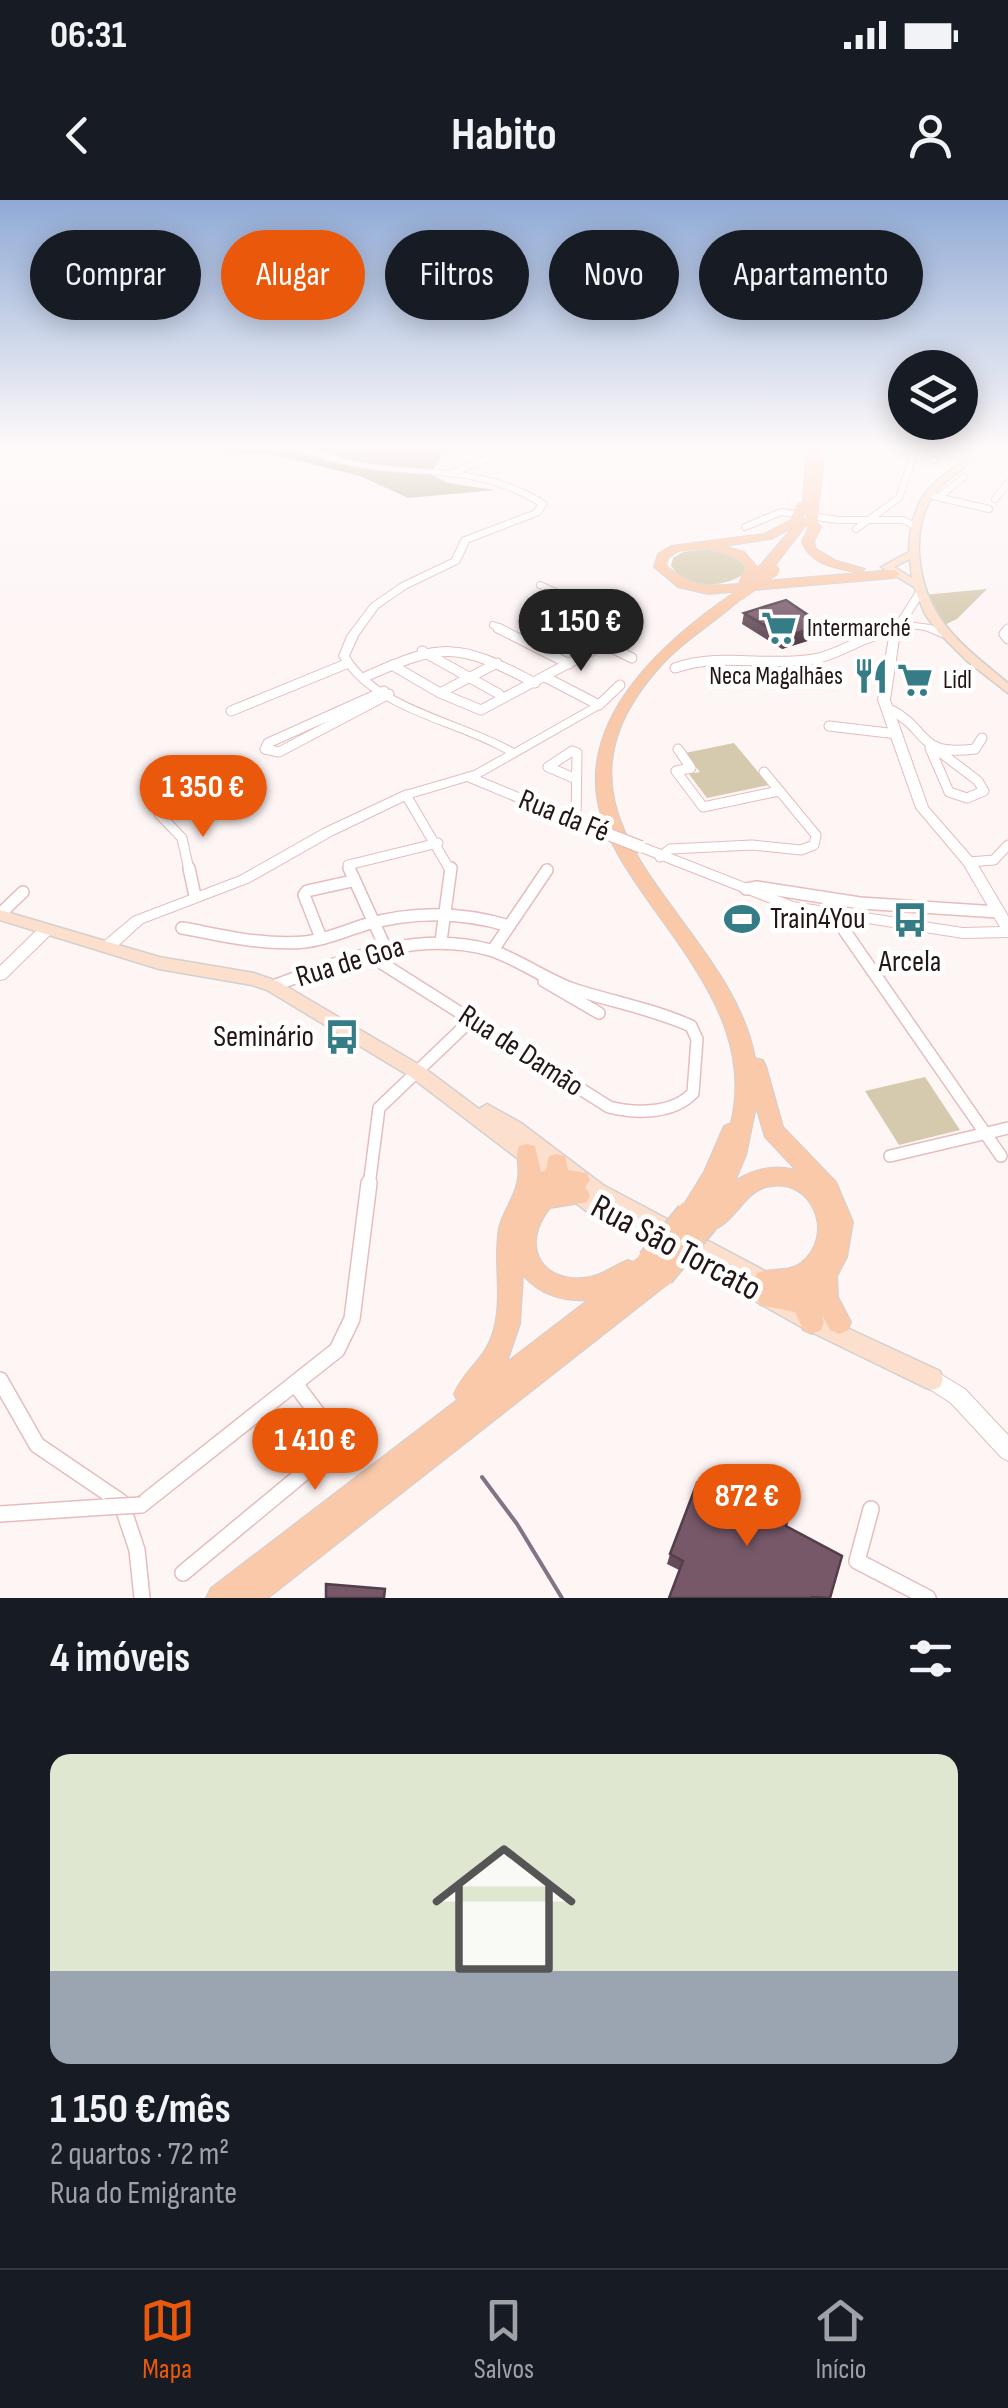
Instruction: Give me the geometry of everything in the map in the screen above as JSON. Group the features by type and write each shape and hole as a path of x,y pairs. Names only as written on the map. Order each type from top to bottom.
{"highway":[{"path":"697,1217 729,1143 738,1105 733,1043 706,980 604,830 588,770 600,733 658,652 689,622 744,584 774,570 796,547 807,511"},
{"path":"768,1289 816,1274 841,1239 839,1208 828,1188 772,1131 744,1022 735,1002 626,852 609,821 600,783 602,756 612,729 663,655 788,544 809,511"},
{"path":"861,576 708,590 682,584 660,568 662,556 674,548 767,536 803,522 815,526 808,546 818,556 842,566 890,570"},
{"path":"744,584 749,561 722,548 690,548 673,553 666,562 676,577 708,586 890,570"},
{"path":"696,624 756,599 890,570"},
{"path":"244,1598 656,1268 697,1217 740,1146 748,1106 741,1040 725,995 710,970"},
{"path":"527,1153 531,1173 557,1185"},
{"path":"697,1217 718,1217 736,1193 752,1181 778,1175 803,1181 820,1196 829,1221 806,1312 768,1289"},
{"path":"557,1185 534,1211 522,1245 528,1264 543,1279 578,1290 600,1287 642,1261 656,1268"},
{"path":"448,1422 456,1404 482,1381 506,1335 512,1303 510,1229 557,1185"},
{"path":"222,1598 624,1287 656,1268"},
{"path":"816,1274 839,1322"}],"main road":[{"path":"924,511 915,526 914,553 928,615 942,634 1008,688"},
{"path":"890,570 914,553"},
{"path":"890,570 917,579"},
{"path":"890,570 917,579"},
{"name":"Rua São Torcato","path":"0,914 159,963 254,979 273,986 417,1072 527,1153 557,1185 768,1289"},
{"name":"Rua São Torcato","path":"438,1087 515,1128 557,1185"},
{"name":"Rua São Torcato","path":"806,1312 839,1322 932,1379"},
{"name":"Rua São Torcato","path":"806,1312 932,1379"}],"street":[{"path":"346,664 347,648 378,601 412,580 456,561 465,540 475,534 533,511"},
{"path":"856,530 883,511"},
{"path":"745,527 782,512 838,520 903,520 915,526"},
{"path":"917,579 900,624 884,689 887,708 922,808 969,862 1000,906 1008,930"},
{"path":"392,666 481,710 635,628 540,585"},
{"path":"529,607 632,658"},
{"path":"675,668 701,661 814,659 928,615"},
{"path":"900,624 926,626 942,634"},
{"path":"493,625 569,664"},
{"path":"1008,629 1004,634 1008,639"},
{"path":"364,678 422,652 450,646 478,653 536,683"},
{"path":"422,652 499,694"},
{"path":"440,693 497,662"},
{"path":"346,664 427,717 481,734 515,754"},
{"path":"231,711 346,664"},
{"path":"545,678 599,704"},
{"path":"107,947 138,920 245,879 406,795 468,777 515,754 599,704 620,685"},
{"path":"387,693 280,752 265,749 268,743 387,693"},
{"path":"887,708 903,716 935,750 978,781 982,794 971,798 949,792 940,778 935,750"},
{"path":"829,726 896,734"},
{"path":"935,750 975,749 982,738"},
{"path":"678,749 691,768 676,771 703,807 779,791"},
{"path":"660,857 670,848 752,844 801,850 814,846 816,835 764,772"},
{"name":"Rua da Fé","path":"468,777 742,890 833,914 963,933 1008,930"},
{"path":"574,778 581,824"},
{"path":"406,795 451,866 441,941"},
{"path":"160,814 182,838 195,896"},
{"path":"386,949 348,868 352,862 438,843"},
{"path":"969,862 994,860 1008,846"},
{"path":"492,950 547,870"},
{"path":"321,938 304,895 307,891 352,882"},
{"path":"742,890 757,887 860,903 1000,906"},
{"path":"0,914 23,892"},
{"path":"182,928 272,943 321,938 373,922 445,912 509,926"},
{"path":"833,914 1001,1156"},
{"path":"0,975 47,929"},
{"name":"Rua de Goa","path":"273,986 386,949 441,941 492,950 540,977 690,1026 697,1040 693,1093 684,1103"},
{"name":"Rua de Damão","path":"369,955 610,1107 631,1110 684,1103"},
{"name":"Rua de Goa","path":"540,977 548,986 600,1013"},
{"path":"0,1514 141,1504 338,1350 352,1320 376,1118 385,1100 472,1019"},
{"path":"890,1156 1008,1128"},
{"name":"Rua São Torcato","path":"932,1379 958,1396 1008,1450"},
{"path":"0,1380 37,1446 121,1502 137,1550 142,1598"},
{"path":"183,1573 330,1452 330,1430 296,1385"},
{"path":"870,1509 858,1561 928,1598"}],"shaded area":[{"path":"710,549 728,553 744,564 745,573 727,582 706,584 686,579 671,566 673,558 683,552"},
{"path":"987,589 957,619 940,627 923,595"},
{"path":"734,743 769,785 707,798 689,774 700,772 685,753"},
{"path":"925,1077 960,1130 899,1145 865,1091"}],"building":[{"path":"786,600 823,625 784,637 744,613"},
{"path":"715,1471 790,1510 786,1526 842,1556 830,1598 669,1598 683,1561 670,1554 697,1483 709,1489"},
{"path":"326,1584 385,1589 384,1598 326,1598"}],"waterway":[{"path":"482,1477 517,1524 562,1598"}],"place":[{"name":"Intermarché","path":"779,628"},
{"name":"Neca Magalhães","path":"871,676"},
{"name":"Lidl","path":"915,680"},
{"name":"Train4You","path":"742,919"},
{"name":"Arcela","path":"910,920"},
{"name":"Seminário","path":"342,1037"}]}
